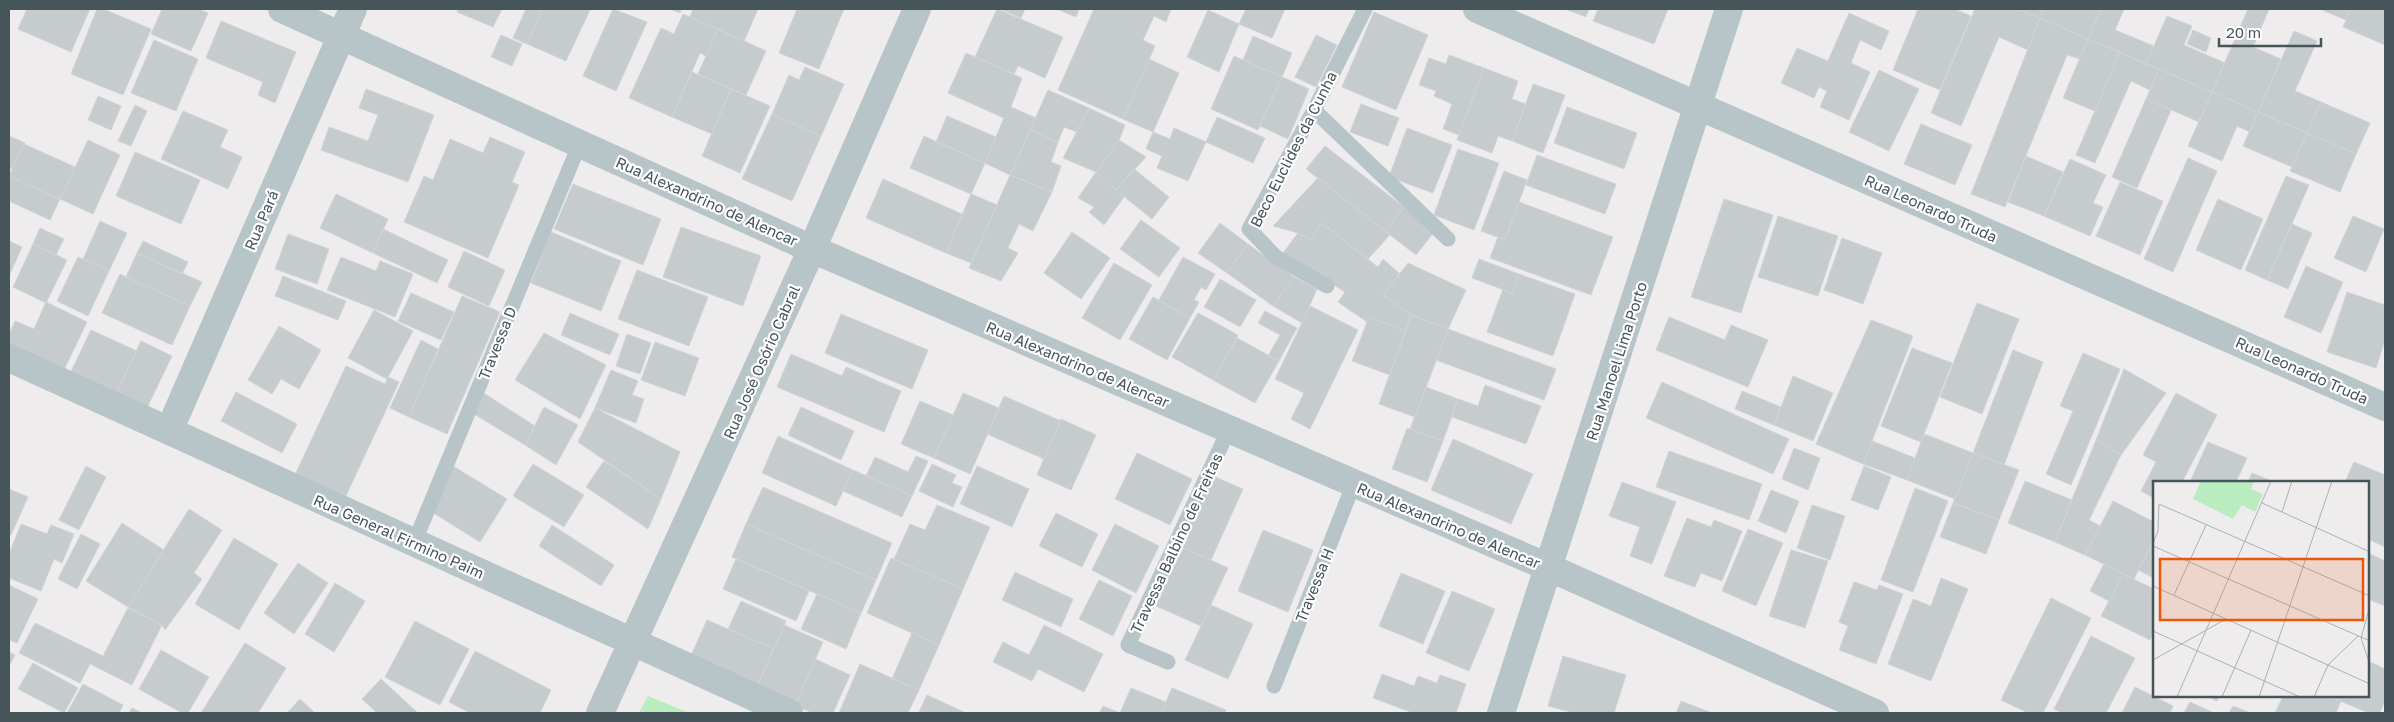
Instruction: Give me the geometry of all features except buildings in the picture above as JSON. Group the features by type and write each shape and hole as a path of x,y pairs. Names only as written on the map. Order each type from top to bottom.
{"street":[{"name":"Rua Alexandrino de Alencar","path":"282,9 341,34 812,249 1550,568 1875,713"},
{"name":"Rua Pará","path":"169,431 353,9"},
{"name":"Rua José Osório Cabral","path":"600,713 812,249 917,9"},
{"name":"Rua Leonardo Truda","path":"1477,9 2385,406"},
{"name":"Rua Manoel Lima Porto","path":"1502,713 1728,9"},
{"name":"Rua General Firmino Paim","path":"9,358 789,713"}],"lane":[{"name":"Beco Euclides da Cunha","path":"1327,286 1276,256 1249,229 1314,110 1365,9"},
{"path":"1314,110 1448,239"},
{"name":"Travessa D","path":"414,543 580,143"},
{"name":"Travessa Balbino de Freitas","path":"1168,662 1128,645 1229,429"},
{"name":"Travessa H","path":"1274,686 1354,483"}],"green space":[{"path":"648,696 689,713 639,713"}]}
